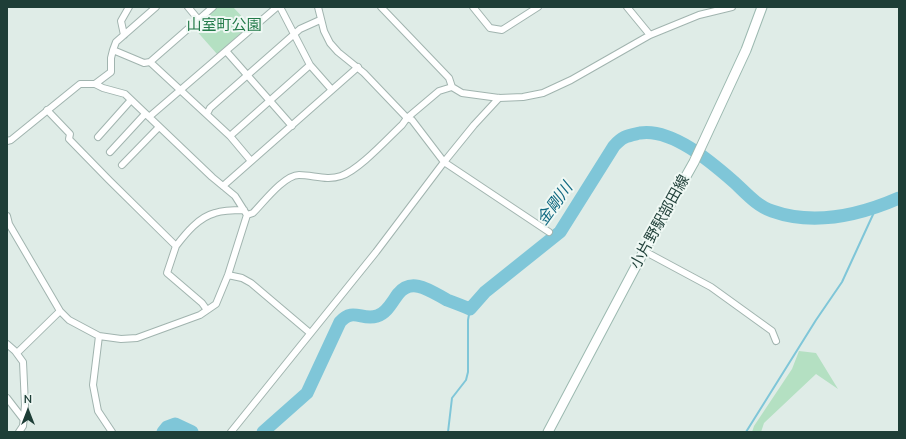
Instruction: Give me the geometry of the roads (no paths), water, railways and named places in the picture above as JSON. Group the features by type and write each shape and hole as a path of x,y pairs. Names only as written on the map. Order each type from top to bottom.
{"main road":[{"name":"小片野駅部田線","path":"548,432 644,251 694,162 746,50 762,7"}],"street":[{"path":"124,35 121,21 129,7"},
{"path":"95,84 111,72 111,58 116,42 156,7"},
{"path":"188,7 198,19"},
{"path":"113,50 144,62 150,62 212,7"},
{"path":"110,152 147,116 180,90 276,7"},
{"path":"280,7 310,65 332,90"},
{"path":"318,7 320,20 330,43 338,52 358,67 407,118 412,120 444,162 549,232"},
{"path":"381,7 449,78 452,87 462,93 499,98 523,98 543,93 571,80 650,35 699,15 732,7"},
{"path":"473,7 490,28 502,30 538,7"},
{"path":"627,7 650,35"},
{"path":"206,114 210,108 300,30 320,20"},
{"path":"226,51 292,126"},
{"path":"150,62 230,136 252,162"},
{"path":"230,136 310,65"},
{"path":"223,186 358,67"},
{"path":"7,141 11,140 80,84 95,84 103,88 125,94 235,196 245,212 228,275 216,304 200,315 137,338 121,339 99,336 69,320 60,311 10,224 7,216"},
{"path":"207,310 167,273 176,246 184,236 204,218 215,213 253,213 287,179 297,175 331,178 342,176 357,167 402,125 407,118 439,91 452,87"},
{"path":"231,432 380,246 444,162 474,125 499,98"},
{"path":"98,137 131,100"},
{"path":"47,110 70,134 69,139 176,246"},
{"path":"122,165 159,127"},
{"path":"644,251 711,287 772,331 776,341"},
{"path":"228,275 242,278 251,283 310,333"},
{"path":"17,353 60,311"},
{"path":"99,336 93,385 98,411 112,432"},
{"path":"7,344 17,353 23,364 25,405 23,426 19,432"},
{"path":"7,398 24,420"}],"waterway":[{"name":"金剛川","path":"263,432 307,393 340,322 349,315 367,317 381,315 398,294 409,286 422,287 447,300 470,309 485,292 560,232 614,146 620,140 628,136 640,133 652,133 678,141 703,156 761,206 772,211 788,215 804,218 820,218 853,214 899,198"},
{"path":"746,432 816,320 842,282 876,208"},
{"path":"448,432 452,398 466,380 468,372 468,320 470,309"},
{"name":"金剛川","path":"163,432 167,427 175,424 192,432"}],"park label":[{"name":"山室町公園","path":"224,25"}]}
